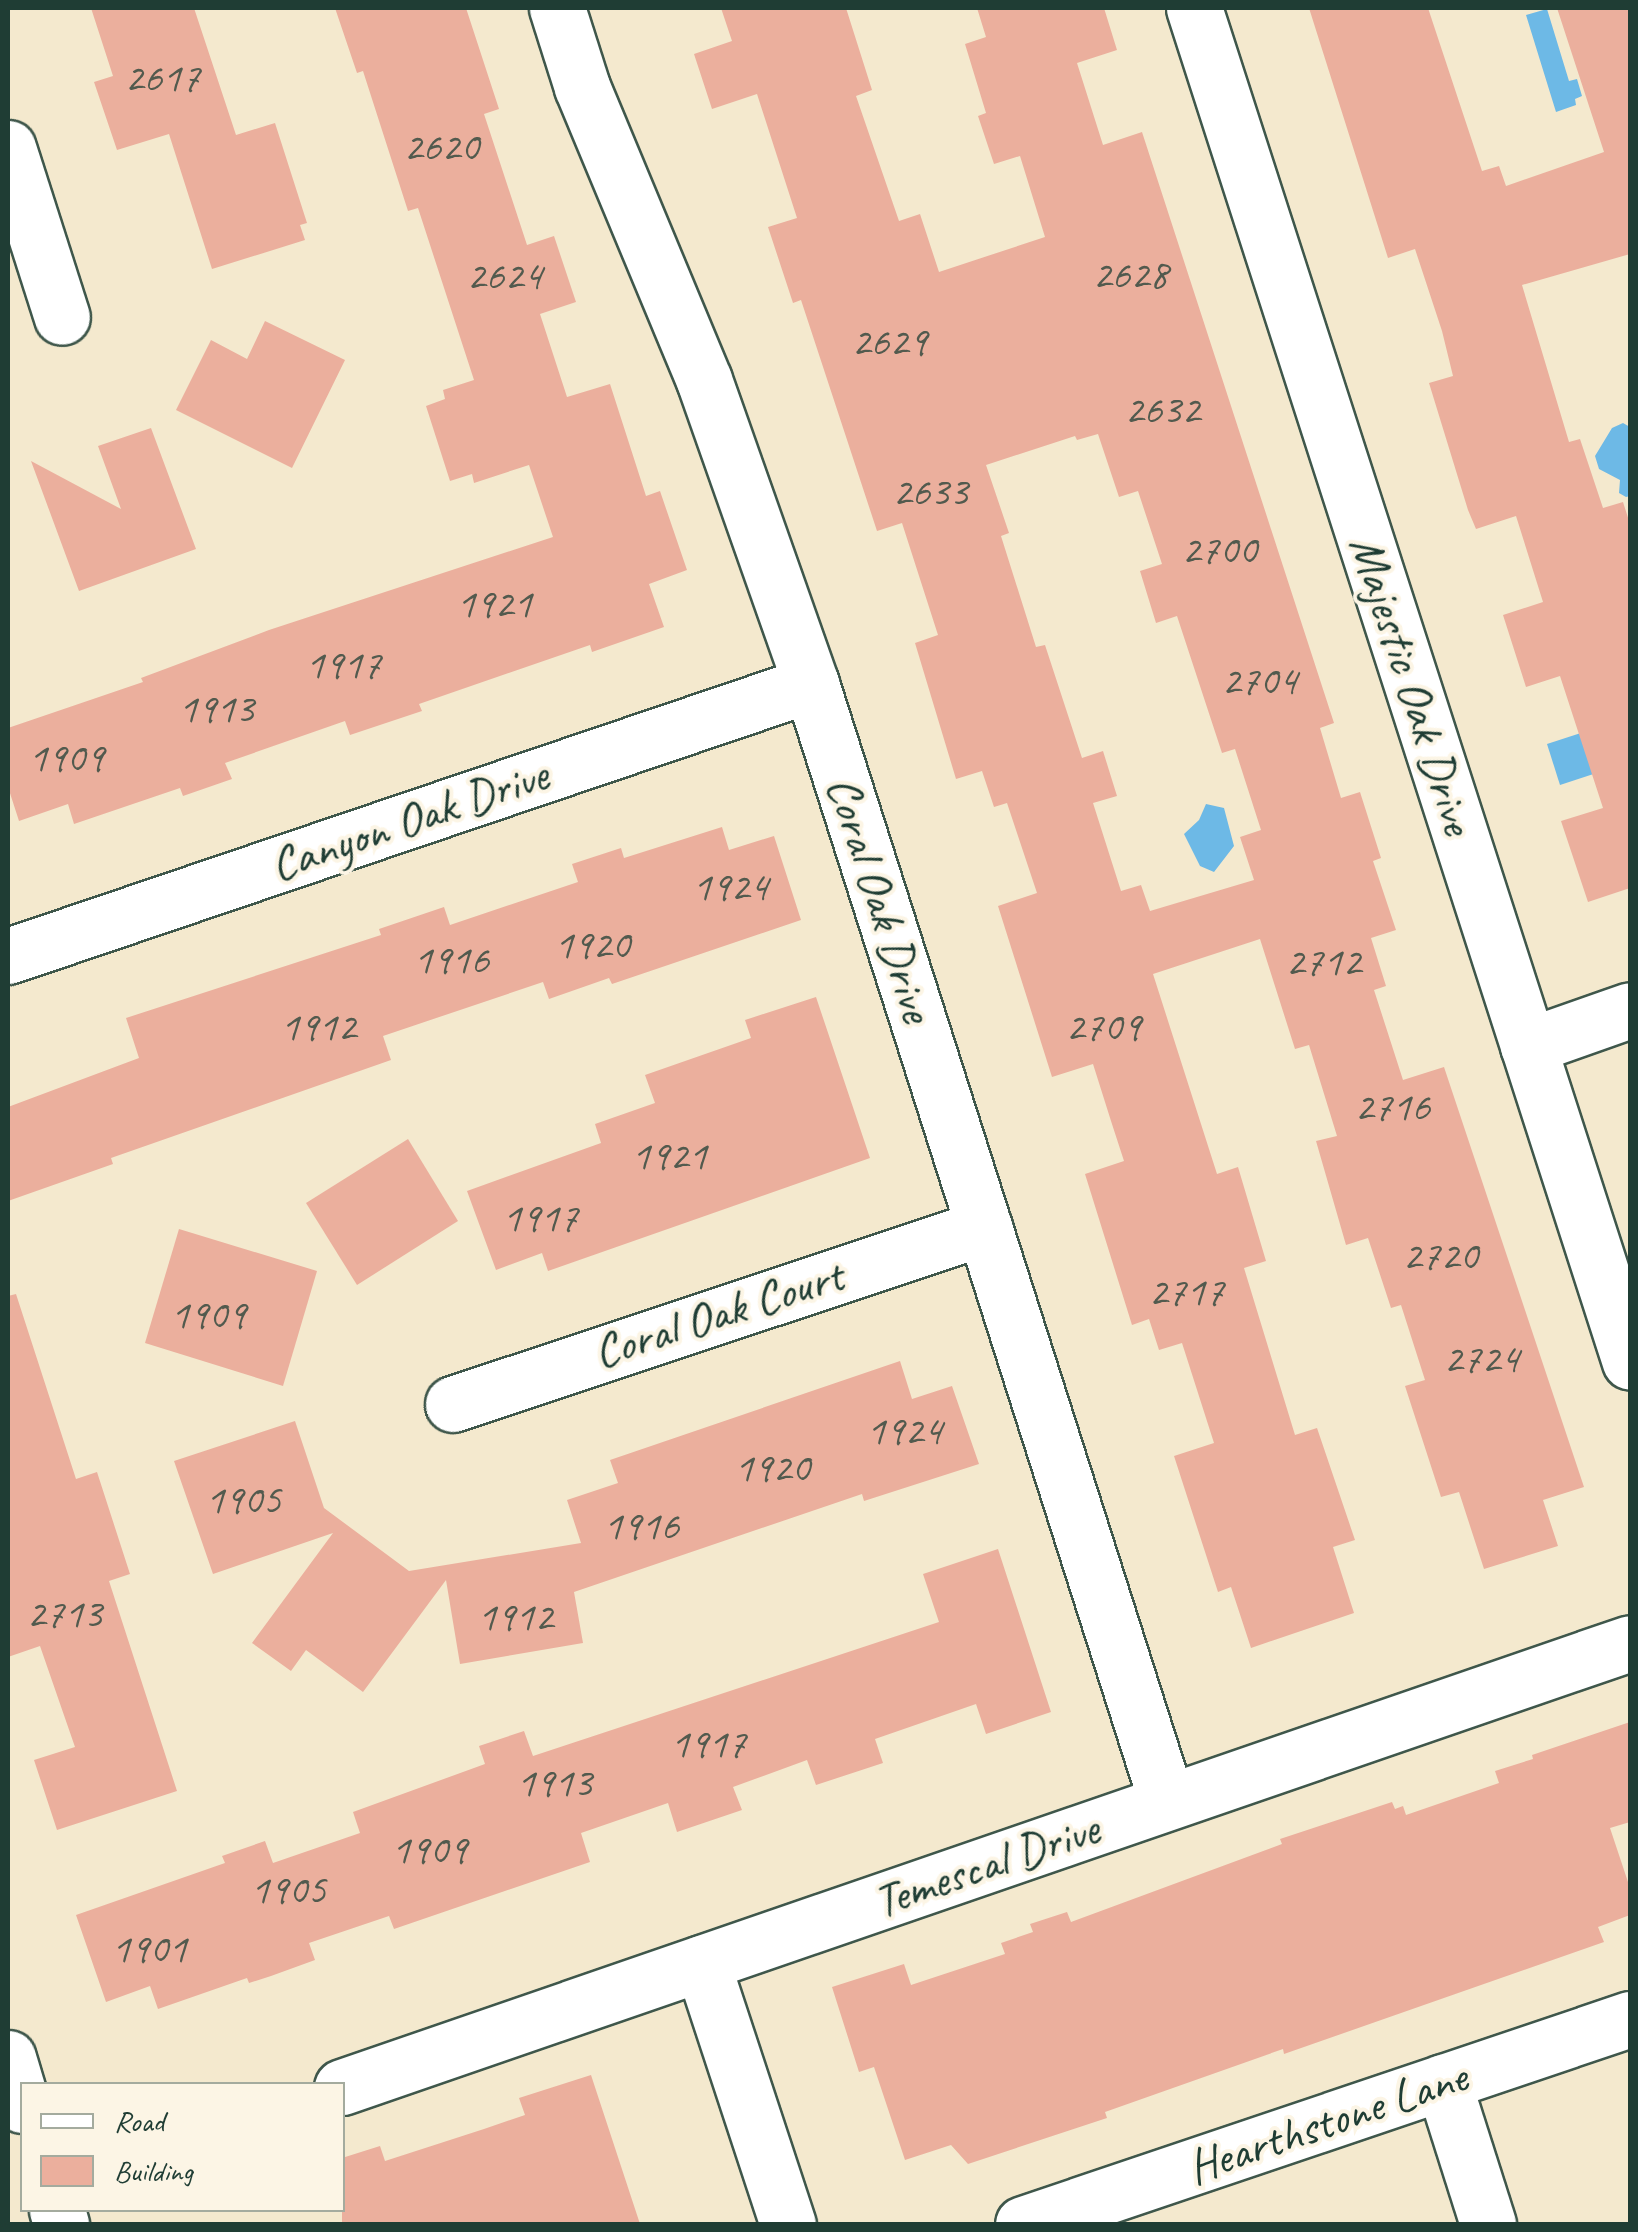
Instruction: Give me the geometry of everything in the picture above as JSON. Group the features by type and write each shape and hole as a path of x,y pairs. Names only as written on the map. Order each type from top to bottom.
{"street":[{"name":"Coral Oak Drive","path":"557,8 582,86 704,380 812,684 1167,1802"},
{"name":"Majestic Oak Drive","path":"1194,8 1630,1362"},
{"path":"8,148 62,318"},
{"name":"Canyon Oak Drive","path":"8,956 812,684"},
{"path":"1528,1046 1630,1010"},
{"name":"Coral Oak Court","path":"452,1404 984,1227"},
{"name":"Temescal Drive","path":"345,2086 1630,1643"},
{"path":"702,1963 788,2224"},
{"name":"Hearthstone Lane","path":"1023,2224 1142,2206 1443,2082 1630,2019"},
{"path":"8,2058 20,2097"},
{"path":"1443,2082 1488,2224"}],"water":[{"path":"1547,9 1569,81 1577,79 1582,96 1575,99 1576,105 1556,112 1526,15"},
{"path":"1623,423 1630,427 1630,496 1626,497 1619,493 1620,480 1599,469 1595,456 1612,428"},
{"path":"1630,717 1630,762 1560,785 1547,744"},
{"path":"1206,804 1224,808 1234,846 1214,872 1200,866 1184,834 1199,820"}],"building":[{"path":"91,8 194,8 236,135 275,123 307,223 300,225 305,240 212,269 169,134 117,150 94,82 113,76"},
{"path":"335,8 466,8 499,109 484,114 527,245 554,236 576,302 540,314 567,397 610,384 646,496 660,491 687,570 649,584 664,627 592,652 590,645 419,704 422,711 350,735 345,721 225,763 232,779 183,796 180,788 74,824 68,804 19,821 8,787 8,728 143,682 141,678 269,630 553,537 529,465 474,483 472,474 450,481 426,406 445,399 443,390 474,380 418,208 408,211 363,71 357,73"},
{"path":"721,8 846,8 872,90 856,96 899,221 920,214 939,272 1045,237 1020,156 994,164 978,116 986,113 965,44 986,37 977,8 1104,8 1117,50 1077,63 1103,145 1142,132 1334,723 1320,728 1341,798 1360,792 1381,858 1373,861 1396,930 1371,938 1386,986 1374,990 1403,1080 1444,1067 1584,1487 1543,1500 1558,1546 1484,1569 1459,1492 1441,1497 1405,1386 1425,1380 1401,1305 1391,1308 1368,1238 1346,1245 1316,1141 1337,1136 1309,1045 1295,1049 1260,939 1153,974 1217,1174 1238,1167 1266,1261 1244,1268 1295,1435 1317,1428 1355,1540 1333,1547 1354,1613 1251,1648 1231,1587 1218,1592 1174,1456 1214,1443 1182,1343 1159,1350 1149,1319 1132,1325 1085,1174 1124,1161 1093,1064 1052,1077 998,906 1037,893 1007,803 994,807 982,771 956,779 915,643 938,635 902,523 877,531 801,300 793,303 768,227 797,218 757,94 712,109 694,54 732,41","holes":["1098,434 1119,497 1138,491 1162,564 1140,571 1156,623 1177,616 1222,753 1235,749 1261,830 1240,837 1254,880 1150,911 1141,885 1121,891 1093,803 1117,796 1103,751 1082,758 1045,645 1036,647 1001,536 1009,533 986,465 1075,436 1077,440"]},
{"path":"1309,8 1428,8 1482,171 1499,166 1506,186 1604,152 1557,8 1630,8 1630,254 1522,285 1569,442 1580,439 1603,508 1623,502 1630,524 1630,888 1588,902 1561,821 1603,808 1560,676 1526,687 1503,615 1543,602 1516,516 1476,529 1468,510 1429,383 1453,376 1442,331 1415,249 1388,258"},
{"path":"265,321 345,360 292,468 176,410 211,340 247,359"},
{"path":"151,428 196,549 79,591 31,461 121,509 98,446"},
{"path":"722,827 729,850 774,836 801,920 612,984 609,978 549,999 543,982 383,1036 391,1060 111,1158 113,1164 8,1201 8,1107 139,1058 126,1018 381,935 379,929 444,907 450,925 578,882 572,864 621,848 624,858"},
{"path":"816,997 870,1158 548,1271 542,1253 496,1270 467,1191 601,1143 595,1124 655,1103 645,1075 751,1038 745,1020"},
{"path":"408,1139 458,1221 357,1285 306,1203"},
{"path":"179,1229 317,1271 283,1386 145,1343"},
{"path":"16,1294 76,1479 97,1472 130,1574 109,1581 177,1791 57,1830 34,1760 75,1747 40,1646 8,1657 8,1296"},
{"path":"900,1361 912,1399 952,1386 979,1464 864,1501 862,1494 574,1592 583,1643 460,1664 446,1580 363,1692 306,1650 291,1671 252,1643 333,1533 213,1574 174,1461 295,1421 324,1508 409,1571 581,1543 567,1500 618,1483 610,1460"},
{"path":"998,1549 1051,1712 986,1734 976,1704 875,1739 883,1763 816,1785 807,1760 733,1787 742,1810 677,1832 668,1803 581,1833 590,1862 394,1929 389,1916 309,1943 315,1960 271,1976 249,1983 247,1978 158,2009 150,1986 106,2002 76,1915 225,1863 222,1856 265,1841 273,1863 360,1833 353,1812 485,1764 479,1746 524,1731 533,1756 939,1622 923,1574"},
{"path":"1630,1722 1630,1822 1610,1828 1630,1888 1630,1915 1598,1927 1604,1942 1284,2054 1283,2049 1105,2112 1107,2118 968,2164 951,2145 905,2160 874,2067 859,2072 832,1987 904,1964 911,1985 1005,1954 1001,1943 1033,1932 1030,1924 1067,1912 1071,1922 1282,1844 1280,1839 1392,1802 1395,1809 1403,1806 1406,1815 1499,1783 1495,1771 1533,1759 1532,1755"},
{"path":"591,2075 640,2224 342,2224 345,2157 380,2146 385,2161 484,2129 525,2115 519,2098"}]}
